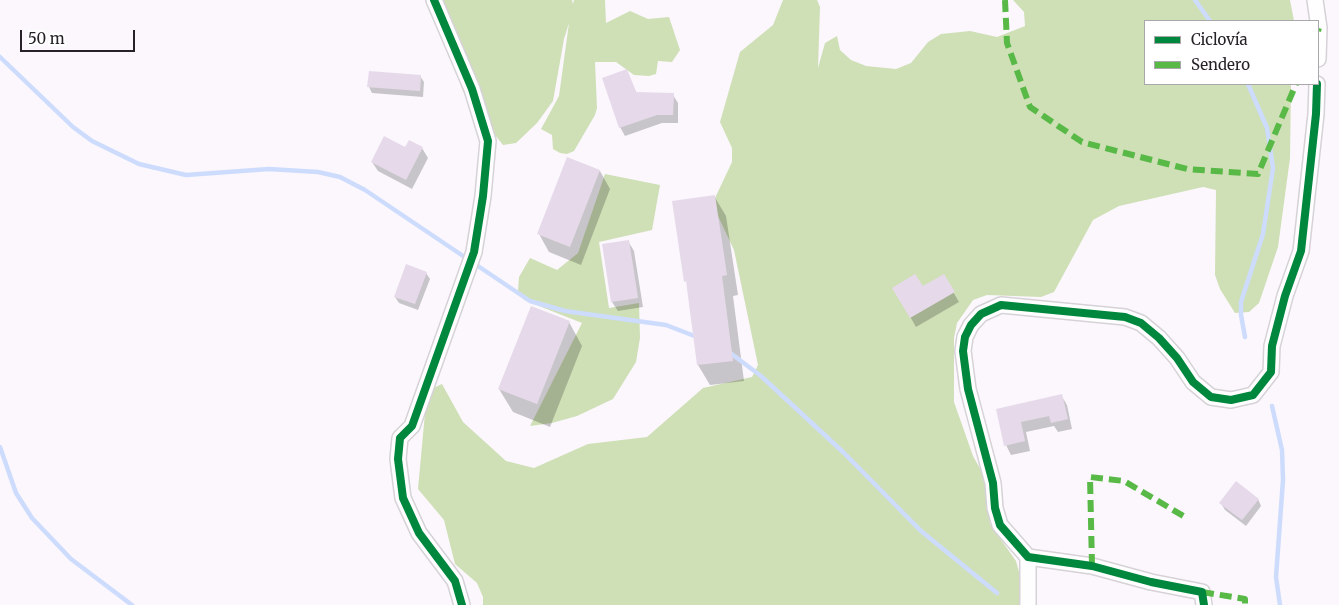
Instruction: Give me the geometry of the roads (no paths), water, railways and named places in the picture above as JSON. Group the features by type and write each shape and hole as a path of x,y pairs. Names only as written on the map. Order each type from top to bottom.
{"street":[{"path":"434,0 472,89 488,141 483,196 474,252 412,426 400,438 398,459 403,498 419,533 456,581 462,605"},
{"path":"1315,0 1318,20"},
{"path":"1204,605 1202,592 1151,582 1092,566 1028,557 1000,525 995,508 993,482 968,388 963,351 965,337 971,325 981,314 1001,305 1125,317 1141,323 1159,338 1193,382 1211,397 1231,400 1253,395 1271,372 1272,346 1285,296 1301,251 1316,114 1317,85"},
{"path":"1028,557 1028,605"}],"waterway":[{"path":"1195,0 1209,20"},
{"path":"0,57 73,127 92,141 139,164 186,175 269,169 318,172 340,177 365,190 530,301 565,311 666,325 697,337"},
{"path":"1245,337 1241,302 1263,234 1273,168 1267,128 1248,85"},
{"path":"729,352 761,376 843,452 921,531 997,593"},
{"path":"1272,406 1282,450 1283,480 1276,577 1280,605"},
{"path":"0,447 16,493 32,518 71,559 132,605"}]}
